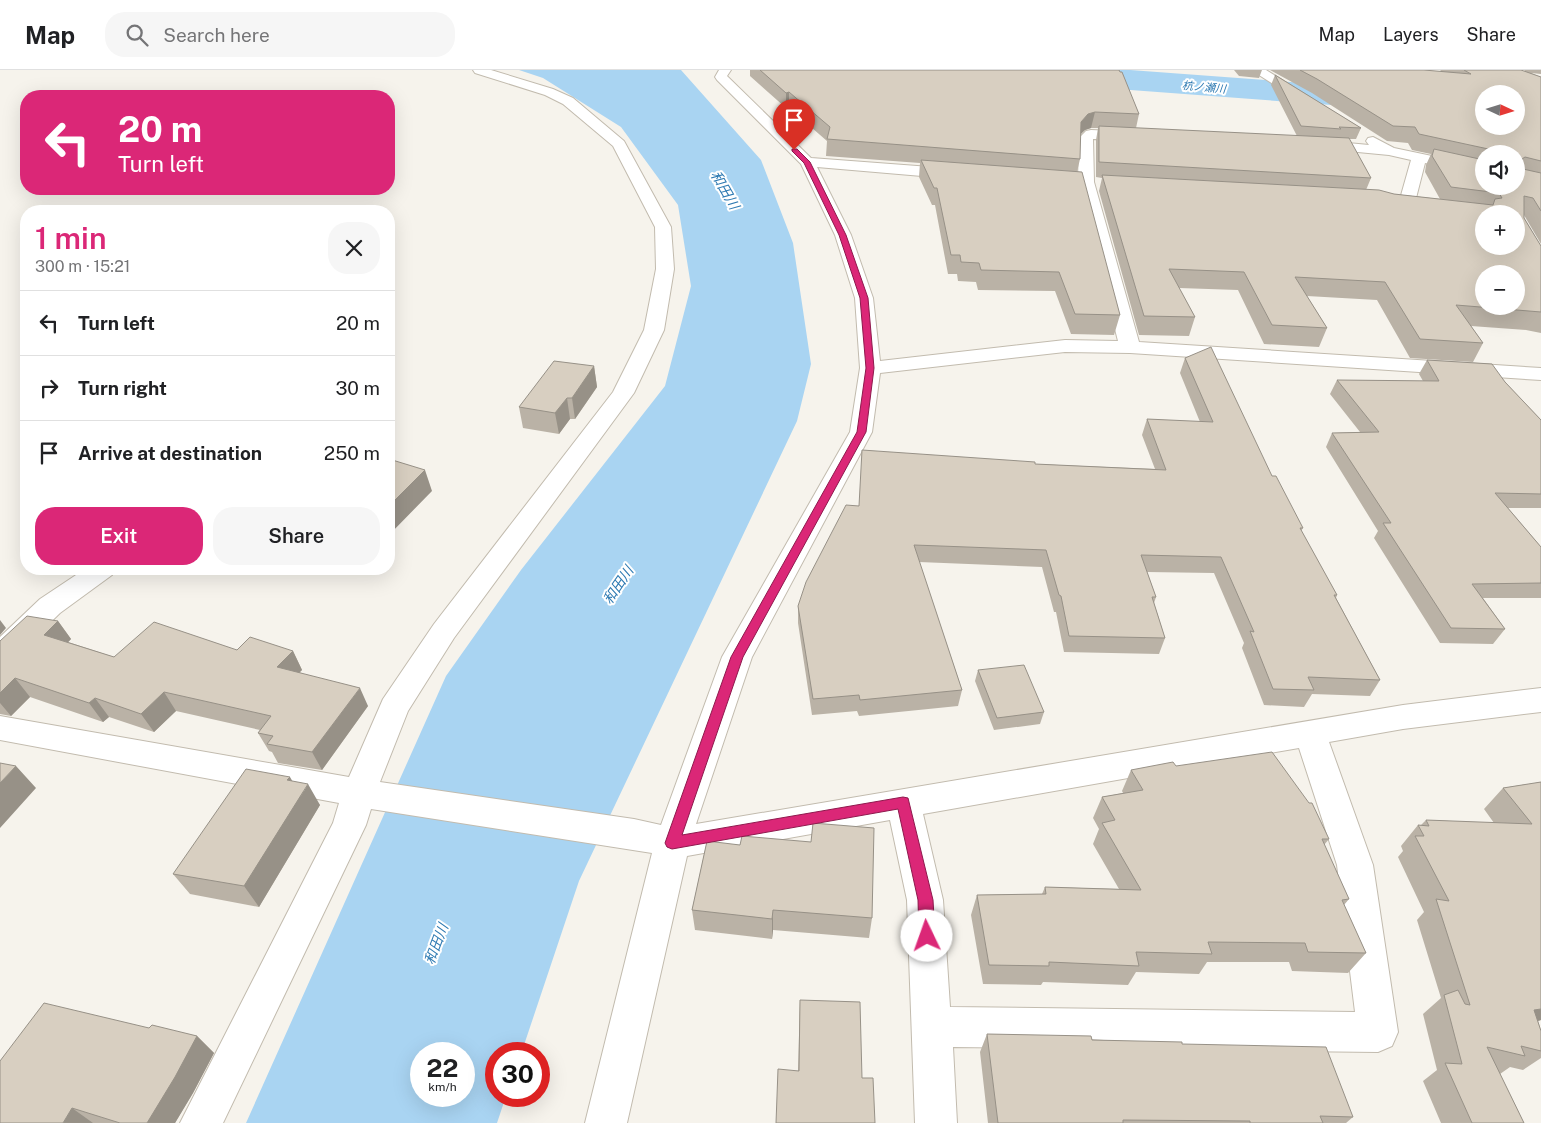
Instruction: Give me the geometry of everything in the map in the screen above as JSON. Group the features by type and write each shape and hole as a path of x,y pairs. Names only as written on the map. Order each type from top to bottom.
{"street":[{"path":"201,1123 349,825 372,795 394,707 444,631 623,394 654,330 665,269 663,227 619,144 568,100 549,92 479,70"},
{"path":"606,1123 672,843 737,657 861,432 870,368 864,298 843,235 807,162 721,77 725,70"},
{"path":"1257,70 1310,101"},
{"path":"1130,347 1086,182 1086,138 1091,134 1151,136"},
{"path":"1364,135 1389,151"},
{"path":"1296,143 1389,151 1475,170"},
{"path":"1406,206 1419,158"},
{"path":"807,162 970,176"},
{"path":"1066,182 1106,184"},
{"path":"1387,204 1475,214"},
{"path":"870,368 1065,346 1130,347 1541,374"},
{"path":"0,654 50,606 94,575"},
{"path":"0,728 372,795 634,834 672,843 1403,717 1541,700"},
{"path":"932,1027 1378,1032 1355,865 1310,733"},
{"path":"903,802 925,900 936,1123"}],"water":[{"name":"和田川","path":"519,70 681,70 761,160 793,243 811,364 797,421 579,881 525,1042 485,1042 485,1107 502,1107 497,1123 246,1123 446,676 521,570 665,386 691,286 678,205 621,127 543,78"}],"building":[{"path":"760,70 1119,70 1122,72 1139,114 1095,112 1088,114 1081,122 1080,159 827,139 830,127"},
{"path":"1300,70 1424,70 1471,74 1464,70 1521,70 1541,77 1541,161 1525,157 1525,145 1475,146 1419,134 1415,127 1393,126"},
{"path":"1275,75 1361,128 1339,127 1341,129 1301,126"},
{"path":"1099,126 1349,138 1371,178 1099,162"},
{"path":"1434,149 1475,158 1475,190 1451,187 1432,156"},
{"path":"921,160 1082,172 1120,315 1075,314 1059,272 981,270 979,263 961,262 960,255 951,255 937,188 934,188"},
{"path":"1525,169 1541,173 1541,211 1533,198 1524,196 1524,205 1493,205 1495,199 1502,198 1500,195 1525,195"},
{"path":"1102,175 1379,190 1394,194 1493,205 1475,205 1475,255 1525,255 1525,220 1541,246 1541,312 1525,311 1525,265 1475,265 1475,307 1456,305 1483,343 1420,339 1385,282 1295,277 1327,328 1272,325 1244,272 1169,269 1195,317 1144,316"},
{"path":"1211,347 1272,476 1276,476 1303,528 1300,528 1337,595 1334,595 1380,680 1308,677 1314,690 1273,689 1250,631 1254,632 1221,557 1141,555 1156,597 1152,597 1165,638 1069,636 1061,596 1059,595 1046,550 914,545 962,690 860,700 859,695 813,699 798,606 806,582 846,505 859,506 862,450 1035,462 1035,464 1166,470 1147,419 1213,422 1185,358"},
{"path":"1427,360 1492,364 1505,382 1541,420 1541,494 1495,493 1541,547 1541,583 1472,584 1505,629 1451,628 1383,523 1391,523 1332,433 1379,432 1337,380 1439,381"},
{"path":"554,361 594,366 572,398 567,398 555,413 519,407"},
{"path":"395,461 425,470 395,500"},
{"path":"27,616 58,621 44,635 114,657 154,622 237,650 250,637 293,651 277,667 360,688 312,752 267,744 273,736 258,733 271,716 164,692 141,714 95,698 89,703 15,678 0,693 0,641"},
{"path":"1024,665 1044,712 997,718 978,670"},
{"path":"1272,752 1309,803 1312,803 1329,839 1322,839 1349,899 1342,900 1366,953 1308,952 1305,943 1208,942 1212,954 1136,952 1139,966 1049,962 1049,966 989,965 977,895 1046,894 1045,887 1141,890 1102,823 1115,820 1102,797 1143,790 1131,770 1173,762 1176,766"},
{"path":"0,763 16,766 0,783"},
{"path":"246,769 290,777 287,780 308,784 244,886 173,874"},
{"path":"1541,782 1541,1009 1534,1010 1541,1031 1541,1051 1521,1046 1525,1056 1487,1047 1524,1123 1472,1123 1445,1063 1462,1064 1444,995 1458,990 1465,1004 1470,1005 1436,899 1449,901 1415,836 1424,836 1418,825 1429,826 1426,820 1532,824 1503,788"},
{"path":"813,823 874,828 872,918 773,910 772,919 692,910 707,841 740,845 742,836 811,842"},
{"path":"800,1000 860,1002 862,1078 873,1078 875,1123 776,1123 778,1069 799,1071"},
{"path":"44,1003 149,1028 152,1025 197,1036 147,1123 120,1123 72,1108 63,1123 0,1123 0,1061"},
{"path":"987,1034 1091,1036 1092,1040 1182,1042 1182,1044 1326,1047 1353,1117 1320,1116 1323,1123 1123,1120 1123,1123 998,1123"}],"waterway":[{"name":"杭ノ瀬川","path":"924,70 1117,79 1332,95 1475,109"}],"route":[{"path":"794,150 807,162 843,235 864,298 870,368 861,432 737,657 672,843 903,802 925,900 927,936"}]}
